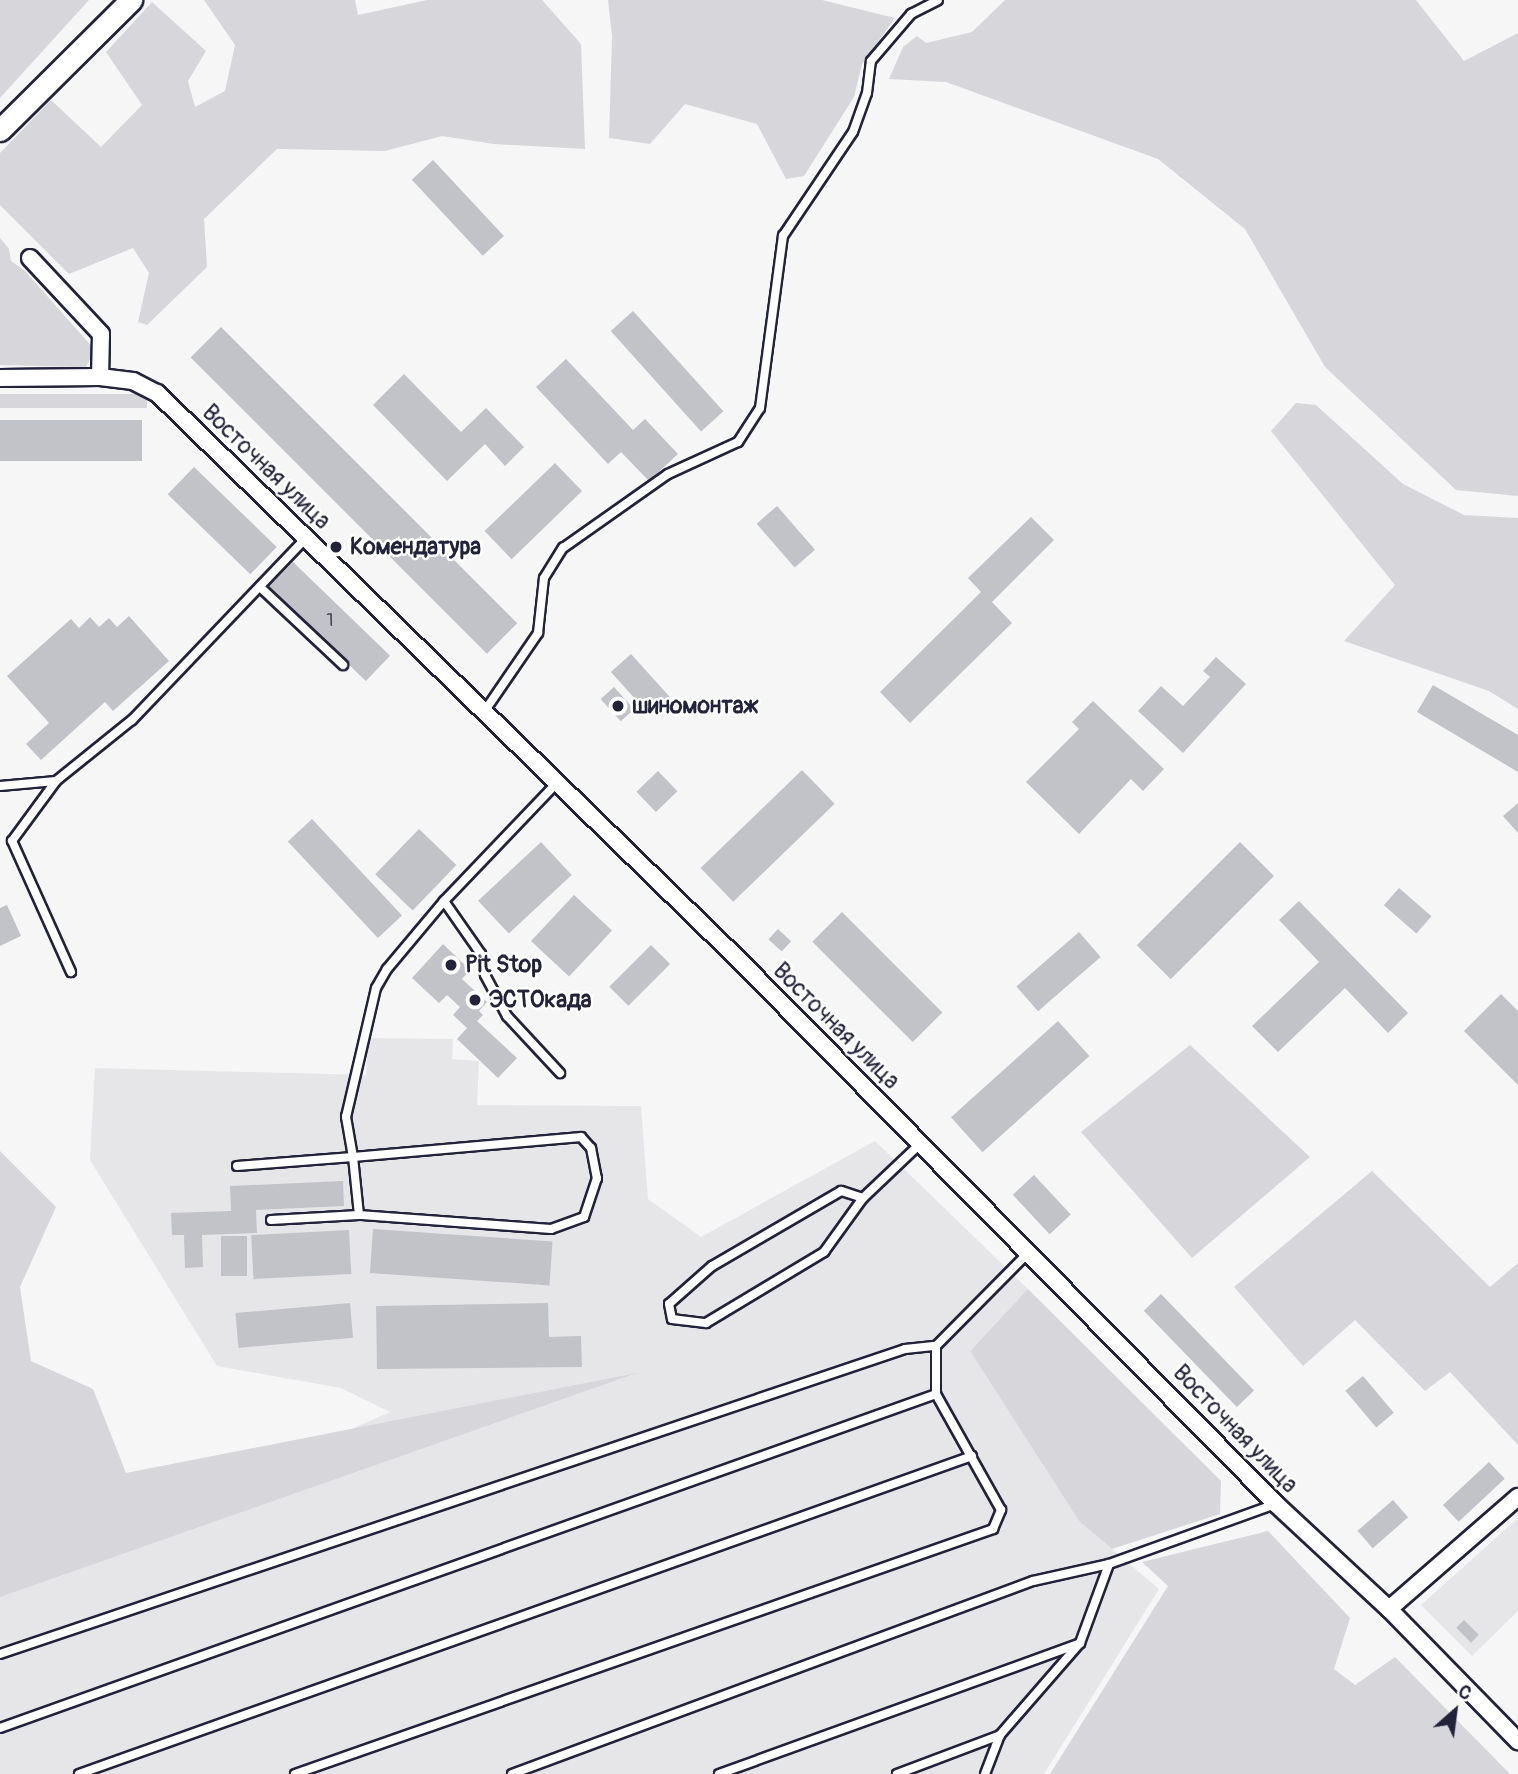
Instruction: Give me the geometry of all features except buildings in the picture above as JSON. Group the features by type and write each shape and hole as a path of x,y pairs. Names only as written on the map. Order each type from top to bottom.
{"street":[{"path":"0,130 131,0"},
{"path":"30,258 101,334 100,377"},
{"name":"Восточная улица","path":"0,378 100,377 133,381 157,393 734,955 919,1144 1030,1251 1276,1504 1389,1609 1518,1741"},
{"path":"1389,1609 1518,1497"}],"lane":[{"path":"484,712 538,633 544,579 563,548 668,474 738,442 760,408 783,236 853,132 867,93 871,61 911,14 938,0"},
{"path":"71,972 12,841 56,781 132,720 307,537"},
{"path":"260,587 342,665"},
{"path":"0,786 56,781"},
{"path":"359,1215 346,1117 376,988 387,969 444,901 556,784"},
{"path":"444,901 481,954 485,975 507,1016 559,1073"},
{"path":"237,1166 581,1137 591,1148 597,1178 584,1217 551,1228 359,1215 271,1220"},
{"path":"863,1198 841,1191 712,1266 668,1304 672,1319 706,1323 824,1252 863,1198 919,1144"},
{"path":"0,1654 905,1349 936,1346 1030,1251"},
{"path":"295,1774 993,1529 1001,1510 936,1394 936,1346"},
{"path":"0,1728 936,1394"},
{"path":"79,1774 972,1456"},
{"path":"512,1774 1033,1581 1109,1564 1276,1504"},
{"path":"985,1774 1000,1735 1080,1643 1109,1564"},
{"path":"719,1774 1080,1643"},
{"path":"897,1774 1000,1735"}],"shaded area":[{"path":"0,0 89,0 0,98"},
{"path":"204,0 355,0 358,15 427,0 542,0 581,44 585,149 494,144 442,136 385,151 277,149 204,219 207,267 147,325 138,322 149,273 133,248 69,274 0,205 0,153 51,100 101,147 142,105 106,52 152,2 206,51 188,81 195,107 225,91 235,45"},
{"path":"608,0 822,0 895,18 862,64 854,97 804,176 786,179 757,124 685,104 650,144 609,138 612,36"},
{"path":"1005,0 1416,0 1464,61 1518,33 1518,496 1456,490 1325,367 1245,229 1158,159 946,82 889,79 903,47 917,36 926,43 972,32"},
{"path":"0,238 9,249 11,261 25,271 95,350 86,367 0,365"},
{"path":"0,394 147,394 147,408 0,408"},
{"path":"1296,403 1316,405 1403,484 1464,515 1518,518 1518,709 1489,691 1344,641 1395,585 1271,431"},
{"path":"368,1038 453,1039 452,1059 479,1061 477,1105 641,1106 648,1199 701,1237 875,1141 1028,1289 970,1351 1079,1521 1159,1589 1044,1774 0,1774 0,1584 390,1412 341,1388 217,1366 90,1160 95,1068 366,1075"},
{"path":"1190,1045 1310,1157 1192,1258 1081,1132"},
{"path":"0,1151 56,1207 20,1287 31,1361 93,1389 126,1473 637,1373 0,1597"},
{"path":"1372,1171 1490,1287 1518,1263 1518,1445 1450,1372 1425,1391 1355,1320 1303,1366 1234,1287"},
{"path":"1028,1289 1221,1481 1220,1514 1112,1549 1079,1521 970,1351"},
{"path":"1518,1518 1518,1611 1472,1656 1421,1605"},
{"path":"1268,1531 1350,1618 1334,1669 1355,1685 1395,1657 1510,1774 1050,1774 1168,1586 1142,1562"}],"place":[{"name":"Комендатура","path":"336,547"},
{"name":"шиномонтаж","path":"618,706"},
{"name":"Pit Stop","path":"451,965"},
{"name":"ЭСТОкада","path":"475,1000"}]}
